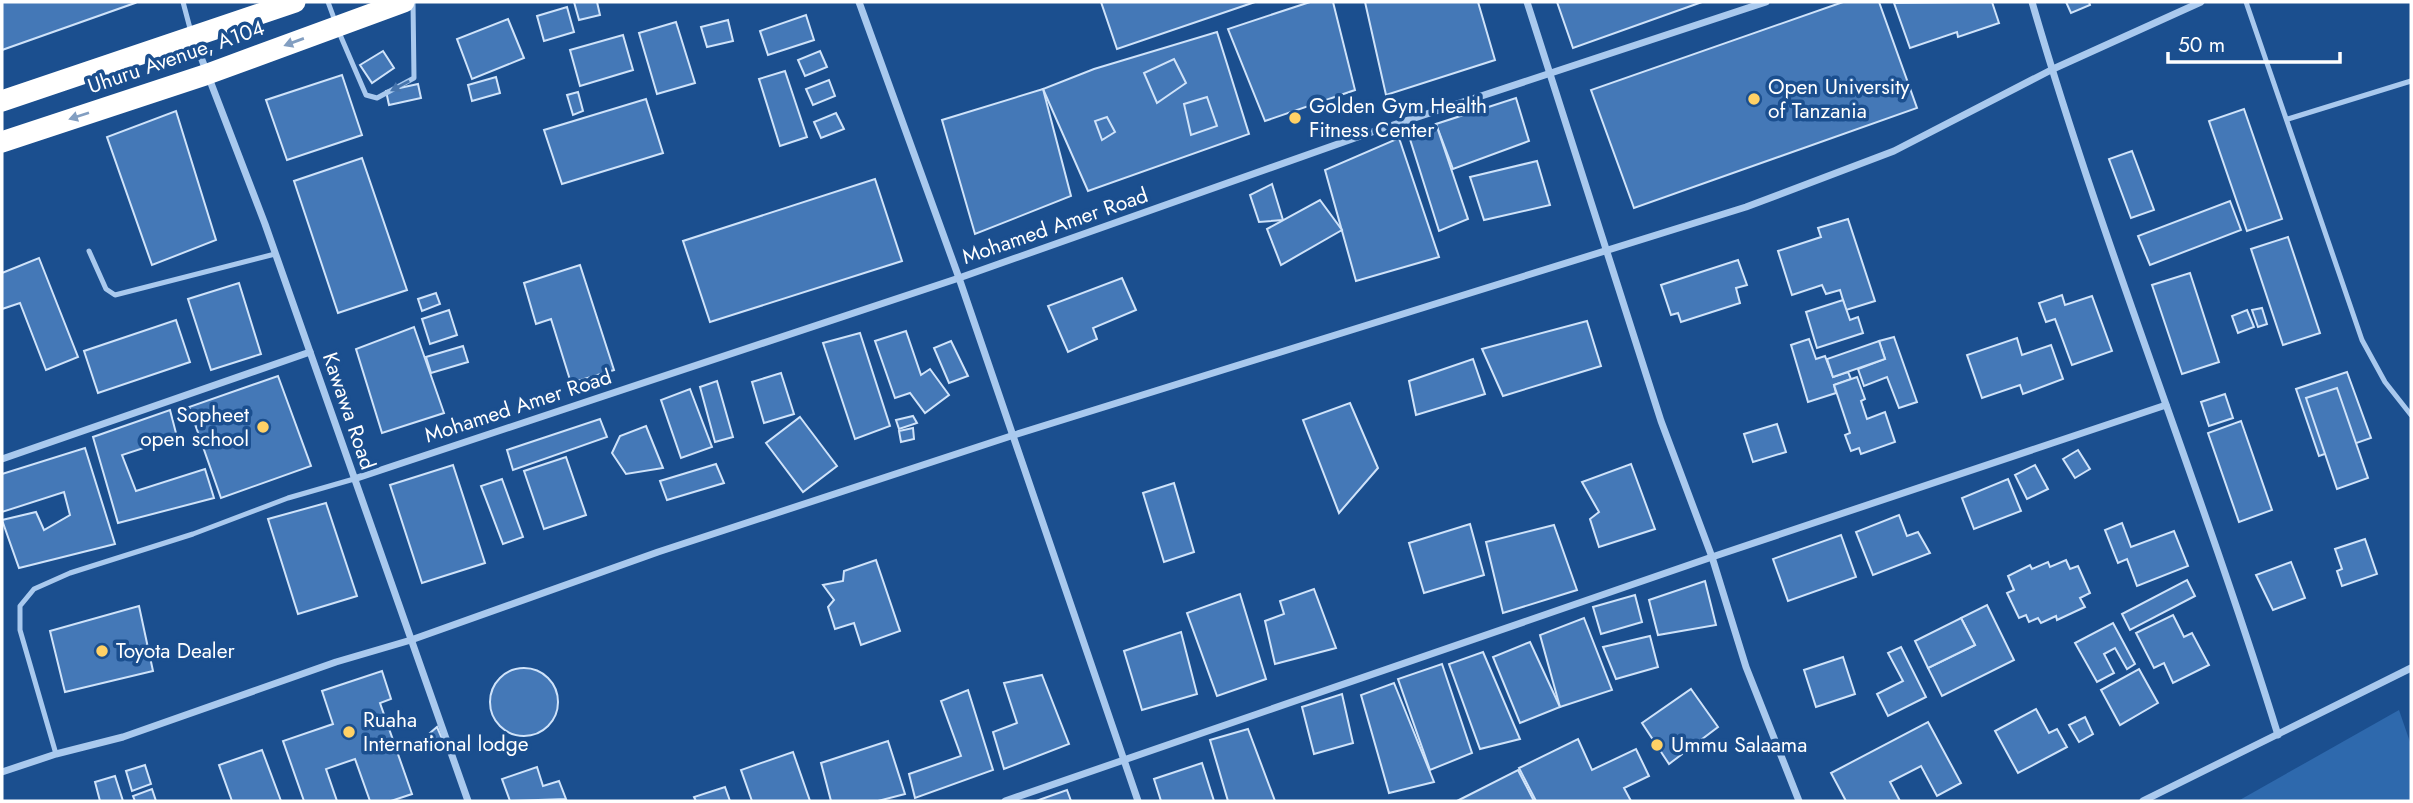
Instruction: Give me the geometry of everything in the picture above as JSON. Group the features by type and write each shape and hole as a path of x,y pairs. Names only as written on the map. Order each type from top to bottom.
{"highway":[{"name":"Uhuru Avenue, A104","path":"2,101 295,2"},
{"name":"Uhuru Avenue, A104","path":"2,142 205,75 404,2"}],"street":[{"path":"859,2 959,278 1138,801"},
{"path":"1527,2 1608,247 1661,421 1712,557 1746,667 1799,801"},
{"name":"Mohamed Amer Road","path":"354,479 959,278 1551,71 1766,2"},
{"path":"2032,2 2166,405 2236,598 2278,735"},
{"path":"2,772 56,754 123,737 336,662 411,640 658,552 1011,436 1746,206 1894,151 2053,69 2201,2"},
{"name":"Kawawa Road","path":"192,35 275,254 468,801"},
{"path":"2,459 310,352"},
{"path":"1005,801 1712,557 2166,405"},
{"path":"2143,801 2411,668"}],"lane":[{"path":"183,2 192,35"},
{"path":"328,2 366,95 377,98 414,78 413,2"},
{"path":"2246,2 2362,340 2385,382 2411,415"},
{"path":"2288,120 2411,80"},
{"path":"89,251 106,289 115,295 275,254"},
{"path":"56,754 20,630 20,606 34,589 70,573 354,479"}],"shaded area":[{"path":"2399,710 2411,745 2411,801 2238,801"}],"building":[{"path":"2,2 134,2 135,3 2,50"},
{"path":"574,2 597,2 600,15 579,20"},
{"path":"1101,2 1255,2 1117,49"},
{"path":"1310,2 1333,2 1355,90 1265,121 1228,29"},
{"path":"1365,2 1478,2 1495,60 1386,95"},
{"path":"1557,2 1702,2 1573,48"},
{"name":"Open University of Tanzania","path":"1843,2 1879,2 1917,108 1634,208 1591,90"},
{"path":"1992,2 1999,23 1958,37 1957,32 1910,48 1894,3"},
{"path":"2066,2 2089,2 2090,5 2071,13"},
{"path":"567,7 574,32 544,41 537,16"},
{"path":"806,15 814,40 768,55 760,31"},
{"path":"508,19 524,58 472,79 457,39"},
{"path":"728,20 733,41 707,47 701,27"},
{"path":"676,22 695,83 657,94 639,33"},
{"path":"1217,32 1249,134 1088,191 1043,89 1094,69"},
{"path":"623,35 633,70 580,86 570,50"},
{"path":"383,51 394,68 372,83 360,65"},
{"path":"820,51 827,67 805,76 798,60"},
{"path":"1174,59 1186,83 1157,103 1144,73"},
{"path":"785,71 807,137 780,146 759,79"},
{"path":"342,75 362,135 287,160 266,100"},
{"path":"496,77 500,93 472,101 468,85"},
{"path":"829,80 835,96 813,105 806,89"},
{"path":"418,84 421,98 389,105 386,91"},
{"path":"1043,89 1071,196 975,234 942,120"},
{"path":"578,92 583,111 573,115 567,95"},
{"path":"1207,97 1217,126 1191,135 1184,104"},
{"path":"1516,98 1529,141 1453,169 1436,124"},
{"path":"646,99 663,153 562,184 544,130"},
{"path":"2244,109 2282,219 2247,231 2209,121"},
{"path":"176,111 216,240 152,265 107,137"},
{"path":"836,113 844,129 821,138 814,122"},
{"path":"1107,117 1115,132 1102,140 1095,121"},
{"path":"1436,124 1468,219 1439,231 1409,136"},
{"path":"1399,138 1439,257 1356,281 1325,170"},
{"path":"2132,151 2154,210 2131,218 2109,159"},
{"path":"362,158 407,290 338,313 294,181"},
{"path":"1537,161 1550,205 1484,220 1470,177"},
{"path":"875,179 902,261 710,322 683,241"},
{"path":"1272,184 1283,220 1259,222 1250,195"},
{"path":"1320,200 1342,230 1281,265 1267,229"},
{"path":"2230,201 2241,230 2150,265 2138,236"},
{"path":"1848,219 1875,301 1846,310 1840,290 1826,294 1822,285 1792,295 1778,251 1821,237 1818,228"},
{"path":"2288,237 2320,333 2283,345 2251,249"},
{"path":"39,258 78,357 46,370 20,303 2,309 2,273"},
{"path":"1738,260 1747,285 1736,288 1740,303 1681,322 1678,313 1671,315 1661,285"},
{"path":"580,265 614,370 571,383 551,319 536,324 524,283"},
{"path":"2190,273 2219,362 2182,374 2152,285"},
{"path":"1122,278 1136,310 1093,328 1097,339 1068,352 1048,306"},
{"path":"239,283 261,354 211,370 188,299"},
{"path":"436,293 440,304 422,311 418,299"},
{"path":"2062,295 2065,305 2092,296 2112,351 2072,365 2055,319 2046,322 2039,303"},
{"path":"1843,300 1850,320 1858,317 1863,333 1817,348 1806,312"},
{"path":"2262,308 2267,324 2258,327 2252,310"},
{"path":"449,310 457,335 430,344 422,319"},
{"path":"2247,310 2254,327 2238,333 2232,316"},
{"path":"176,320 190,362 98,393 84,351"},
{"path":"1587,321 1601,366 1503,396 1482,349"},
{"path":"414,327 444,413 382,433 356,349"},
{"path":"906,331 921,375 930,369 949,395 925,413 910,393 895,398 875,341"},
{"path":"860,333 890,426 855,439 823,343"},
{"path":"1894,337 1917,402 1899,408 1887,377 1864,386 1858,369 1885,359 1879,341"},
{"path":"2017,338 2022,355 2051,345 2063,379 2023,394 2020,385 1982,398 1967,355"},
{"path":"1809,339 1816,359 1825,356 1833,377 1848,372 1851,379 1834,385 1836,393 1808,402 1791,345"},
{"path":"951,341 968,376 949,383 934,348"},
{"path":"1879,341 1885,359 1833,377 1827,359"},
{"path":"463,346 468,362 431,373 426,357"},
{"path":"1473,359 1485,394 1416,415 1409,381"},
{"path":"2347,372 2371,438 2319,456 2296,389"},
{"path":"781,373 794,414 764,423 752,382"},
{"path":"278,376 311,466 221,498 189,407"},
{"path":"1857,377 1865,399 1861,401 1867,419 1885,412 1895,442 1861,454 1859,448 1851,451 1845,435 1850,433 1834,385"},
{"path":"717,381 733,437 715,442 700,387"},
{"path":"2337,388 2368,478 2337,489 2306,398"},
{"path":"690,389 712,447 681,458 661,400"},
{"path":"2225,394 2233,418 2209,426 2201,402"},
{"path":"1350,403 1378,468 1339,513 1303,420"},
{"path":"170,410 177,437 122,455 136,491 205,469 214,498 118,523 93,437"},
{"path":"913,416 917,423 899,429 896,420"},
{"path":"800,417 837,466 803,492 766,443"},
{"path":"600,419 607,437 513,470 507,450"},
{"path":"2241,421 2272,510 2239,522 2208,433"},
{"path":"1777,424 1786,452 1753,462 1744,434"},
{"path":"646,426 663,468 626,474 612,453 620,436"},
{"path":"913,428 914,439 901,442 899,431"},
{"path":"85,448 115,544 19,568 2,520 36,512 44,530 70,515 64,492 2,512 2,474"},
{"path":"2078,450 2090,469 2075,478 2063,459"},
{"path":"566,457 586,515 544,529 524,471"},
{"path":"716,464 724,483 667,500 660,481"},
{"path":"1631,464 1655,529 1599,547 1590,519 1599,512 1582,482"},
{"path":"453,465 485,563 422,583 390,485"},
{"path":"2035,465 2048,489 2027,499 2015,475"},
{"path":"502,479 523,537 503,544 481,486"},
{"path":"2008,479 2021,511 1974,529 1962,498"},
{"path":"1174,483 1194,552 1164,562 1143,493"},
{"path":"326,503 357,596 298,614 268,519"},
{"path":"1899,515 1907,536 1918,532 1930,553 1873,575 1856,532"},
{"path":"2122,523 2131,547 2174,531 2188,566 2137,586 2127,559 2118,563 2105,530"},
{"path":"1470,524 1484,575 1424,593 1409,543"},
{"path":"1554,525 1577,590 1503,613 1486,542"},
{"path":"1841,535 1856,577 1788,601 1773,559"},
{"path":"2365,539 2377,574 2342,586 2337,571 2342,569 2335,549"},
{"path":"876,560 900,631 861,645 854,623 835,629 828,607 834,600 823,585 843,581 844,571"},
{"path":"2066,560 2070,569 2078,566 2090,593 2080,598 2085,607 2057,620 2056,616 2041,623 2038,618 2029,622 2026,615 2019,618 2007,593 2014,590 2008,576 2030,565 2032,569 2048,562 2050,567"},
{"path":"2291,562 2305,598 2273,610 2256,575"},
{"path":"2187,580 2195,596 2130,630 2122,614"},
{"path":"1705,581 1716,625 1658,635 1649,600"},
{"path":"1314,589 1336,648 1275,664 1265,621 1284,614 1280,601"},
{"path":"1240,594 1266,679 1217,696 1187,613"},
{"path":"1635,595 1642,622 1601,634 1593,607"},
{"path":"1987,605 2014,660 1942,696 1928,668 1975,645 1961,618"},
{"name":"Toyota Dealer","path":"139,606 153,671 65,692 50,631"},
{"path":"2173,615 2184,637 2192,633 2209,665 2173,683 2164,663 2154,668 2136,633"},
{"path":"1584,618 1612,690 1560,707 1540,635"},
{"path":"1961,618 1975,645 1928,668 1915,641"},
{"path":"2113,623 2135,664 2127,669 2115,648 2104,654 2114,673 2097,682 2075,643"},
{"path":"1181,632 1197,694 1142,710 1124,651"},
{"path":"1650,636 1658,667 1616,679 1603,647"},
{"path":"1530,642 1560,707 1520,723 1493,657"},
{"path":"1901,647 1926,697 1888,716 1877,694 1903,681 1888,653"},
{"path":"1483,652 1520,739 1480,749 1449,664"},
{"path":"1843,657 1855,694 1816,707 1804,670"},
{"path":"1442,664 1472,753 1430,770 1398,679"},
{"path":"524,668 537,671 548,678 555,689 558,702 555,715 548,726 537,733 524,736 511,733 500,726 493,715 490,702 493,689 500,678 511,671"},
{"path":"2139,669 2158,703 2120,725 2101,690"},
{"name":"Ruaha International lodge","path":"382,671 391,699 380,703 412,794 391,801 370,801 355,759 326,769 337,801 304,801 283,741 333,724 322,691"},
{"path":"1042,675 1069,744 1004,769 993,732 1017,723 1004,683"},
{"path":"1394,683 1434,782 1389,793 1361,695"},
{"path":"1691,689 1718,727 1669,764 1642,723"},
{"path":"968,690 993,770 915,798 909,774 961,756 941,701"},
{"path":"1342,694 1353,743 1314,754 1302,707"},
{"path":"2036,709 2049,733 2057,729 2067,747 2018,773 1995,731"},
{"path":"2085,717 2093,734 2079,742 2069,725"},
{"path":"1928,722 1961,783 1937,796 1921,766 1890,782 1900,801 1846,801 1831,773"},
{"path":"437,727 444,743 438,747 430,733"},
{"path":"1248,729 1275,801 1228,801 1210,740"},
{"path":"1578,739 1592,770 1636,749 1649,776 1624,788 1631,801 1536,801 1519,768"},
{"path":"888,741 905,794 878,801 831,801 821,763"},
{"path":"262,750 281,801 232,801 219,765"},
{"path":"793,752 810,801 752,801 741,770"},
{"path":"1202,763 1214,801 1161,801 1154,779"},
{"path":"145,765 151,784 132,791 126,771"},
{"path":"537,767 543,786 559,781 566,799 510,801 502,779"},
{"path":"1518,770 1534,801 1457,801"},
{"path":"115,776 123,801 100,801 95,782"},
{"path":"725,787 730,801 696,801 694,797"},
{"path":"152,789 156,801 135,801 133,796"},
{"path":"1067,790 1071,801 1036,801"}],"place":[{"name":"Open University of Tanzania","path":"1754,99"},
{"name":"Golden Gym Health Fitness Center","path":"1295,118"},
{"name":"Sopheet open school","path":"263,427"},
{"name":"Toyota Dealer","path":"102,651"},
{"name":"Ruaha International lodge","path":"349,732"},
{"name":"Ummu Salaama","path":"1657,745"}]}
